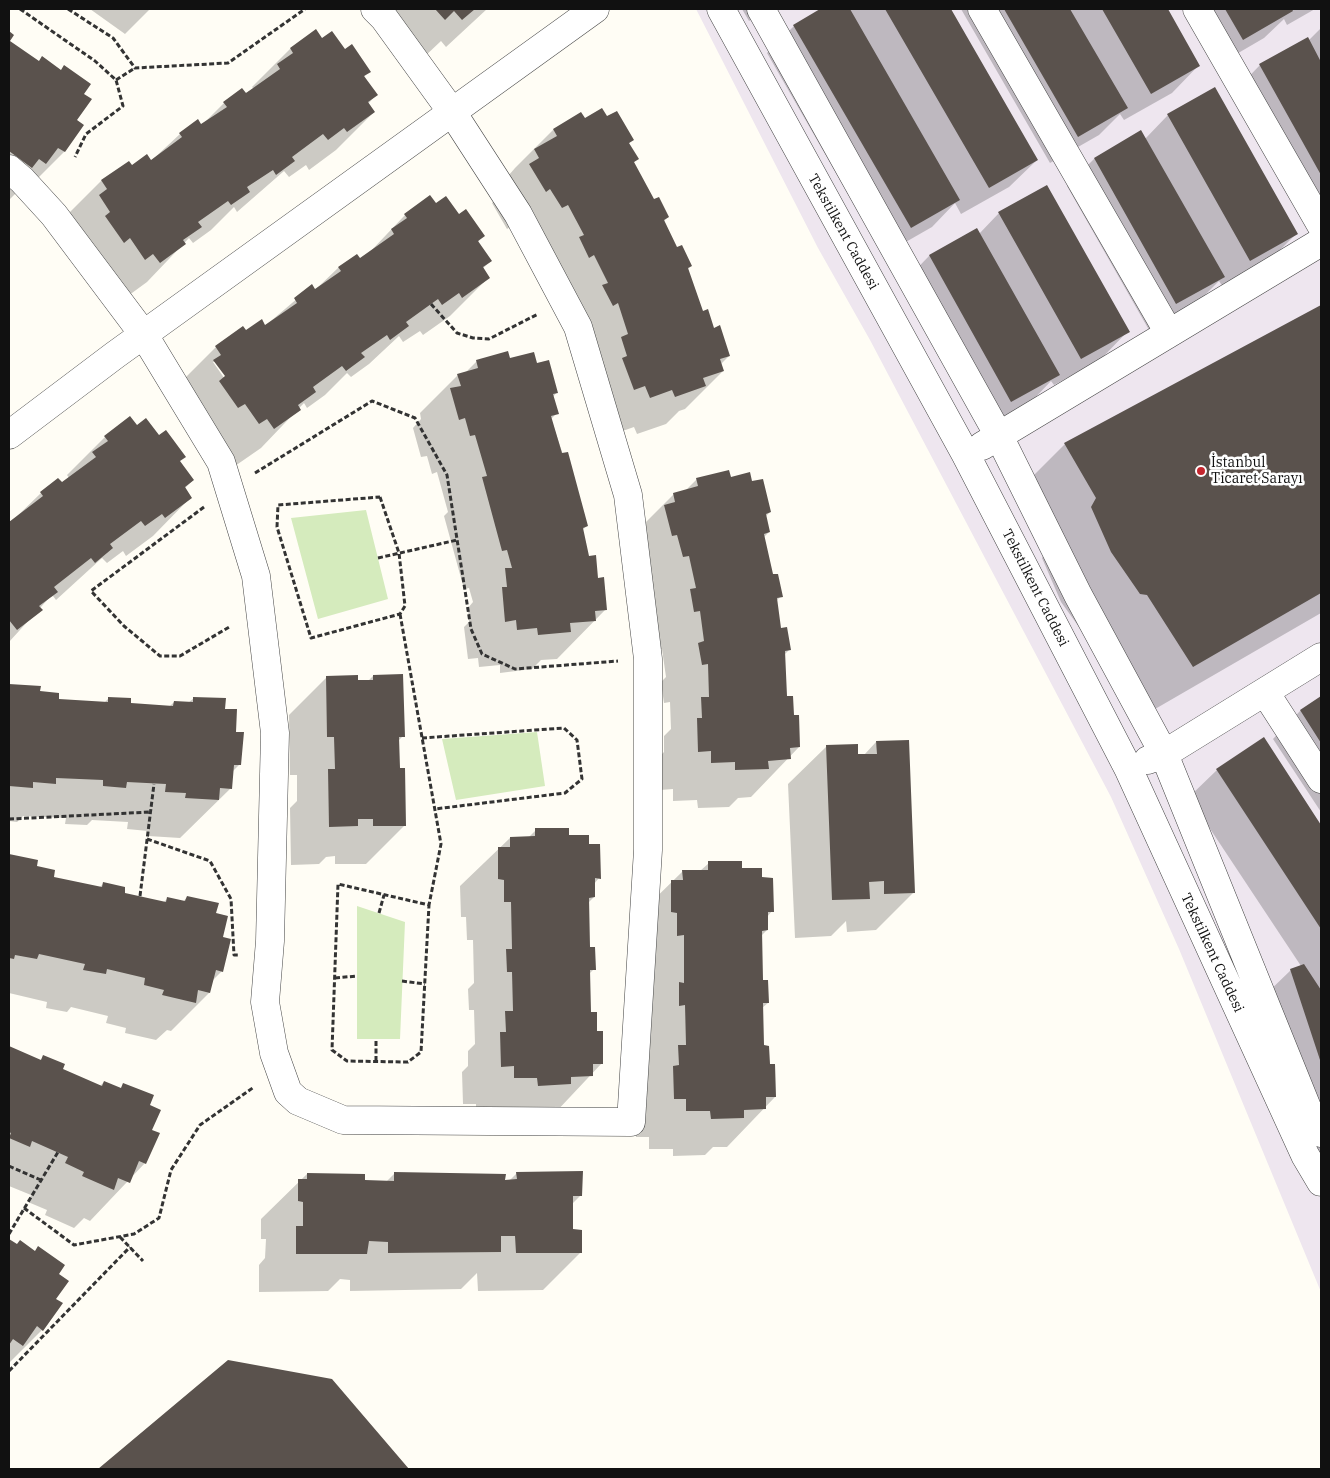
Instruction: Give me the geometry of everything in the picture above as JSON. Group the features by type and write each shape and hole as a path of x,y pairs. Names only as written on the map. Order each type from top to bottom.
{"street":[{"path":"9,169 22,180 54,215 144,335 221,462 256,576 275,733 269,958 265,1002 274,1053 288,1092 298,1101 343,1120 631,1122 648,850 648,659 628,495 578,327 564,300 518,214 452,112 384,18 375,9"},
{"path":"9,435 144,335 595,9"},
{"name":"Tekstilkent Caddesi","path":"721,9 966,455 1128,768 1305,1155 1321,1182"},
{"name":"Tekstilkent Caddesi","path":"761,9 999,436 1078,595 1164,754 1312,1120 1321,1133"},
{"path":"982,9 1169,333"},
{"path":"1197,9 1321,225"},
{"path":"966,455 1321,242"},
{"path":"1128,768 1164,754 1321,657"},
{"path":"1265,692 1321,778"}],"path":[{"path":"20,9 95,61 116,80 123,106 86,134 75,157"},
{"path":"68,9 113,38 135,68"},
{"path":"116,80 135,68 228,64 306,9"},
{"path":"431,304 457,333 473,338 489,339 564,300"},
{"path":"261,609 180,656 160,656 124,626 91,591 229,488 372,401 415,418 447,475 472,630 482,654 516,669 648,659"},
{"path":"400,614 312,638 277,526 278,505 380,497 399,553 405,606 400,614 441,844 429,905 421,1052 408,1062 347,1061 332,1050 338,884 429,905"},
{"path":"378,558 457,540"},
{"path":"422,738 564,728 577,740 582,779 565,793 435,809"},
{"path":"140,896 154,784"},
{"path":"9,819 151,812"},
{"path":"147,839 210,860 232,899 234,955 269,958"},
{"path":"378,913 384,895"},
{"path":"335,978 357,976"},
{"path":"402,981 425,984"},
{"path":"376,1039 376,1062"},
{"path":"24,1208 74,1245 134,1234 158,1218 171,1170 200,1125 280,1068"},
{"path":"9,1234 58,1152"},
{"path":"9,1166 41,1180"},
{"path":"119,1236 143,1261"},
{"path":"9,1371 130,1247"}],"shaded area":[{"path":"696,9 1321,9 1321,1292 1179,949 1111,797 870,340 818,248"}],"green space":[{"path":"366,510 388,599 318,619 291,518"},
{"path":"537,732 545,786 456,800 442,739"},
{"path":"357,906 405,922 400,1039 357,1039"}],"building":[{"path":"435,9 475,9 462,20 454,11 445,20"},
{"path":"820,9 850,9 960,200 911,228 793,25"},
{"path":"885,9 951,9 1038,160 989,188"},
{"path":"1004,9 1070,9 1128,108 1078,137"},
{"path":"1102,9 1168,9 1200,66 1151,94"},
{"path":"1225,9 1292,9 1293,11 1243,40"},
{"path":"316,29 322,38 332,31 345,49 352,44 371,72 364,76 378,95 368,102 375,112 347,132 344,128 328,140 323,134 292,157 295,161 276,175 273,170 247,187 250,192 231,205 228,201 198,222 202,227 183,240 186,244 160,263 153,254 145,260 130,238 124,243 105,216 110,212 99,195 107,189 101,180 129,161 132,165 147,154 151,160 182,137 179,133 198,119 201,124 227,107 223,102 242,88 246,93 280,69 277,64 293,53 290,48"},
{"path":"9,31 14,35 10,41 39,61 42,56 61,70 64,65 91,84 84,94 92,99 77,120 84,125 65,152 58,148 46,164 39,159 32,168 9,151"},
{"path":"1308,37 1321,62 1321,175 1259,64"},
{"path":"1215,87 1298,234 1250,261 1167,114"},
{"path":"602,108 607,116 617,111 634,140 629,143 639,159 634,162 654,199 659,197 669,217 664,220 677,247 682,245 692,266 688,268 703,311 708,309 714,328 720,325 730,356 720,359 724,371 703,378 706,386 675,397 672,390 650,398 645,386 634,390 622,358 627,356 621,337 628,334 618,303 613,306 602,285 608,283 594,255 589,258 579,237 584,235 568,205 562,208 550,189 546,192 529,164 539,158 534,149 557,136 553,129 581,112 585,118"},
{"path":"1141,130 1225,277 1176,304 1094,158"},
{"path":"1047,185 1130,332 1081,359 998,212"},
{"path":"430,195 436,203 446,196 459,214 466,209 485,236 478,241 492,261 483,267 490,278 462,298 459,293 442,305 438,299 406,322 409,326 390,340 387,335 361,353 365,357 346,371 342,366 313,387 316,392 298,405 301,410 274,429 267,419 259,424 245,404 238,408 219,381 225,376 213,360 221,355 215,346 243,326 246,330 262,319 265,325 297,303 294,298 312,284 315,289 341,271 338,267 357,254 360,258 394,234 391,229 407,218 404,214"},
{"path":"977,228 1060,375 1011,402 929,255"},
{"name":"İstanbul Ticaret Sarayı","path":"1321,305 1321,593 1193,667 1147,595 1140,594 1111,552 1091,507 1096,498 1064,443"},
{"path":"508,351 510,358 534,352 537,363 549,360 558,393 553,394 559,414 551,416 562,453 568,452 588,526 583,528 589,556 596,555 598,578 604,577 607,610 595,611 596,621 570,623 571,632 538,635 537,628 517,630 516,620 505,622 502,587 507,587 505,568 512,568 507,550 502,551 482,477 487,476 475,435 470,436 465,418 459,420 450,388 461,386 457,374 478,368 476,360"},
{"path":"130,416 137,425 146,418 159,435 166,430 186,457 180,461 194,480 185,487 192,498 165,518 162,514 145,526 141,521 110,544 113,548 95,563 91,558 54,587 58,592 39,606 43,610 17,630 9,620 9,522 43,496 40,492 58,478 62,482 96,457 92,452 108,441 104,436"},
{"path":"729,470 731,477 750,472 752,481 763,479 771,512 766,514 770,532 764,534 773,574 778,574 783,597 777,598 781,628 787,627 791,650 785,651 787,696 793,696 794,715 799,715 800,747 790,748 791,759 768,761 769,769 735,770 735,762 711,763 711,751 698,752 697,718 702,718 701,697 709,697 708,664 702,665 698,643 704,641 700,611 694,612 690,589 696,588 689,556 683,557 677,535 672,536 664,505 675,502 673,493 698,486 696,478"},
{"path":"403,674 405,737 399,737 400,768 405,768 406,826 373,826 373,819 358,819 358,826 329,827 328,769 335,769 334,737 327,737 326,676 358,675 358,680 373,680 373,675"},
{"path":"9,684 41,686 40,691 59,693 59,699 108,702 108,697 131,698 131,703 173,706 174,701 193,702 193,697 226,698 225,709 237,709 236,732 244,732 241,765 234,765 232,789 220,788 219,800 185,798 186,793 165,792 166,784 127,782 126,788 103,786 103,780 56,778 56,784 33,782 33,788 9,786"},
{"path":"1321,696 1321,743 1300,710"},
{"path":"1264,737 1321,825 1321,929 1216,769"},
{"path":"909,740 915,893 884,894 884,881 869,882 870,899 832,900 826,745 858,744 858,754 877,754 876,741"},
{"path":"535,828 569,828 569,835 589,835 589,844 600,844 601,879 595,878 595,897 589,898 590,947 595,947 596,970 590,970 591,1012 597,1012 597,1031 603,1031 603,1064 593,1064 593,1076 571,1077 571,1084 538,1086 537,1078 514,1078 514,1066 501,1067 500,1032 506,1032 505,1011 513,1011 512,972 507,972 506,949 512,949 511,902 504,902 504,880 498,879 498,847 510,847 510,837 535,836"},
{"path":"9,854 38,860 37,866 55,870 54,877 102,887 103,882 125,887 125,893 166,902 167,897 185,901 187,896 219,903 216,913 228,916 223,937 231,939 223,972 216,970 210,993 198,990 196,1003 162,995 164,990 144,985 145,978 107,969 106,974 83,970 85,964 39,954 37,959 15,955 14,959 9,958"},
{"path":"708,861 742,861 742,868 762,868 762,877 773,878 774,912 768,912 768,930 762,931 763,980 768,980 769,1003 763,1003 764,1045 769,1046 770,1064 775,1064 776,1097 766,1097 766,1109 744,1110 744,1118 711,1119 710,1111 686,1111 686,1099 674,1099 673,1066 679,1065 678,1045 686,1045 685,1005 679,1006 679,982 684,983 684,935 677,936 677,913 671,912 671,880 683,880 682,870 708,870"},
{"path":"1304,964 1321,990 1321,1063 1290,969"},
{"path":"9,1046 41,1060 43,1055 65,1064 63,1069 102,1086 104,1081 121,1088 123,1083 154,1095 150,1105 161,1110 152,1130 160,1133 146,1164 139,1161 130,1183 118,1178 114,1190 82,1176 84,1172 65,1163 68,1157 32,1141 30,1147 9,1138 11,1133 9,1132"},
{"path":"583,1171 582,1196 573,1196 573,1229 582,1230 582,1253 516,1253 515,1236 501,1236 501,1252 388,1253 388,1242 369,1241 367,1254 296,1254 296,1226 303,1226 303,1202 298,1201 298,1179 307,1179 307,1173 365,1174 365,1180 394,1181 394,1172 506,1174 505,1180 517,1179 516,1172"},
{"path":"9,1239 17,1244 20,1240 35,1251 38,1246 65,1265 59,1274 69,1281 56,1299 63,1303 43,1331 37,1326 23,1346 13,1339 9,1345"},
{"path":"228,1360 332,1379 409,1469 98,1469"}],"place":[{"name":"İstanbul Ticaret Sarayı","path":"1201,471"}]}
